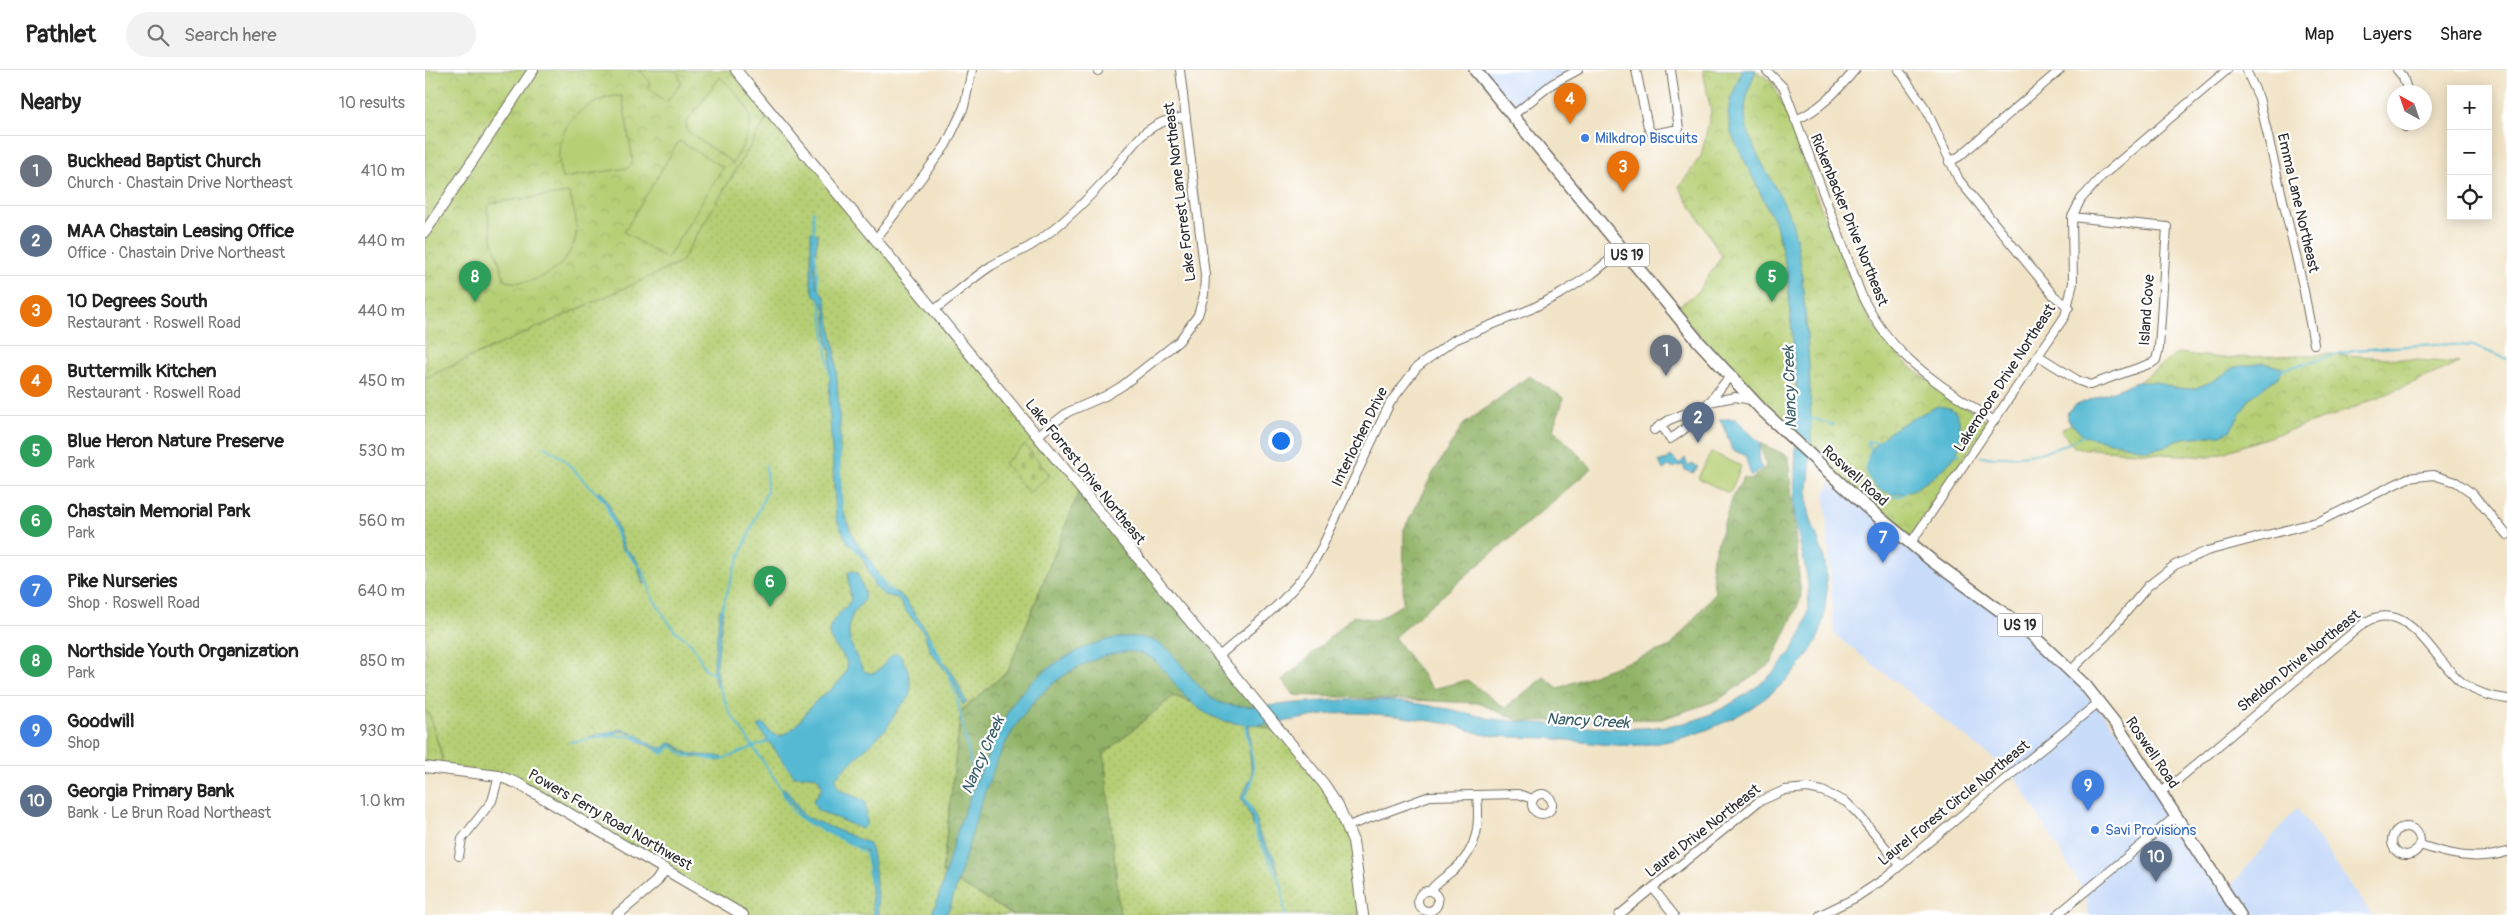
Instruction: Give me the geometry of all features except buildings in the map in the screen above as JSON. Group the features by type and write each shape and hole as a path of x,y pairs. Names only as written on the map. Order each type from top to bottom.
{"main road":[{"name":"Roswell Road","path":"1475,70 1622,250 1729,376 1753,401 1814,460 1910,544 2028,631 2071,670 2099,702 2240,915"}],"street":[{"path":"425,232 533,70"},
{"name":"Lake Forrest Drive Northeast","path":"736,70 1328,788 1348,826 1356,858 1363,915"},
{"path":"876,239 947,145 964,107 972,70"},
{"name":"Lake Forrest Lane Northeast","path":"1037,436 1068,412 1122,386 1179,341 1198,315 1204,296 1205,275 1180,70"},
{"path":"1512,116 1552,84 1578,70"},
{"path":"1636,70 1648,127 1652,134 1679,129 1671,70"},
{"name":"Rickenbacker Drive Northeast","path":"1766,70 1783,88 1861,294 1878,326 1894,347 1913,365 1994,421"},
{"path":"1795,120 1809,113 1824,101 1855,70"},
{"path":"1899,70 1925,109 1949,162 1970,196 2054,296 2069,307"},
{"path":"1949,162 1967,150 2060,70"},
{"path":"2072,217 2081,199 2102,176 2227,70"},
{"name":"Emma Lane Northeast","path":"2246,70 2259,98 2303,286 2314,344"},
{"path":"2397,70 2403,77 2406,85"},
{"path":"934,310 989,267 1047,235 1102,183 1143,133 1170,119 1186,117"},
{"name":"Lakemoore Drive Northeast","path":"1910,544 2061,325 2069,307 2073,282 2072,217"},
{"name":"Island Cove","path":"2039,356 2077,380 2090,385 2152,363 2156,360 2159,348 2167,227 2072,217"},
{"name":"Interlochen Drive","path":"1219,656 1286,597 1309,570 1391,403 1417,367 1454,340 1531,309 1563,293 1592,274 1622,250"},
{"path":"1729,376 1707,403 1696,418 1670,439 1657,428 1707,403 1735,397 1753,401"},
{"path":"2071,670 2106,636 2148,586 2175,565 2207,551 2320,521 2408,478 2433,475 2456,482 2472,493 2507,535"},
{"path":"2499,526 2507,520"},
{"name":"Sheldon Drive Northeast","path":"2160,792 2174,783 2364,623 2380,616 2394,616 2408,623 2453,676 2465,685 2488,696 2507,699"},
{"name":"Laurel Forest Circle Northeast","path":"1820,915 1855,898 1900,865 2099,702"},
{"name":"Powers Ferry Road Northwest","path":"425,767 499,776 519,784 545,797 743,915"},
{"path":"459,856 462,839 492,801 499,776"},
{"name":"Laurel Drive Northeast","path":"1619,915 1758,802 1775,793 1795,788 1822,791 1846,802 1900,865"},
{"path":"1348,826 1430,796 1518,794 1533,799"},
{"path":"1430,892 1437,881 1463,861 1473,844 1479,823 1477,796"},
{"path":"2057,915 2176,816"},
{"path":"2420,845 2442,852 2473,857 2507,852"},
{"path":"617,915 656,882 665,869"},
{"path":"1653,888 1674,915"}],"shaded area":[{"path":"1472,70 1571,70 1551,81 1509,114"},
{"path":"1830,482 2024,630 2075,681 2117,730 2227,890 2297,808 2372,915 2088,915 2085,893 2014,775 1834,634 1825,494"}],"green space":[{"path":"425,70 734,70 770,113 680,263 425,378"},
{"path":"639,70 674,70 679,75 681,84 666,102 649,88 649,80"},
{"path":"1703,70 1755,70 1772,82 1790,121 1816,196 1857,296 1874,327 1902,359 1924,378 1988,422 1910,537 1847,485 1787,428 1730,369 1676,308 1697,293 1722,256 1679,187 1701,156 1711,112"},
{"path":"720,77 741,99 750,117 747,136 733,163 687,131 686,123"},
{"path":"622,96 633,162 628,168 562,178 559,148 568,124 587,107 600,100"},
{"path":"770,113 1081,487 1008,671 961,711 942,873 1013,915 738,915 540,794 441,765 442,756 429,714 425,710 425,378 680,263"},
{"path":"679,141 723,167 667,259 624,232"},
{"path":"569,193 575,214 576,235 567,257 550,273 540,278 517,282 505,281 492,238 487,208 491,203"},
{"path":"2178,353 2220,358 2331,354 2459,363 2346,411 2210,457 2075,448 2061,430 2123,393"},
{"path":"1529,376 1564,398 1553,429 1592,468 1394,637 1433,689 1467,680 1505,708 1544,677 1558,688 1671,646 1715,593 1711,563 1733,496 1744,477 1751,480 1766,466 1760,443 1788,456 1801,598 1771,664 1718,700 1662,719 1520,721 1478,703 1294,695 1282,681 1353,616 1376,620 1403,604 1404,529 1433,473 1463,425"},
{"path":"1025,445 1050,475 1029,493 1004,463"},
{"path":"1711,452 1741,466 1731,491 1728,493 1698,478"},
{"path":"1081,487 1279,732 1173,696 1104,754 1120,915 1013,915 942,873 961,711 1008,671"},
{"path":"1173,696 1279,732 1351,825 1364,915 1120,915 1104,754"},
{"path":"425,710 429,714 442,757 441,765 425,764"}],"water":[{"path":"1742,70 1756,70 1746,100 1746,124 1757,153 1788,212 1799,254 1810,390 1811,451 1808,503 1824,560 1827,584 1825,610 1820,633 1802,663 1784,682 1764,699 1741,714 1717,726 1666,742 1618,745 1548,738 1489,735 1449,724 1368,714 1327,714 1269,724 1240,724 1218,719 1193,704 1152,658 1134,652 1112,654 1091,661 1058,680 1032,704 1011,733 995,766 982,801 950,907 946,915 931,915 967,806 982,767 1010,708 1019,695 1049,668 1065,657 1096,643 1134,637 1146,638 1157,642 1174,655 1206,693 1214,700 1224,704 1270,706 1337,700 1390,701 1413,703 1493,719 1598,728 1662,727 1701,718 1739,698 1768,678 1776,670 1796,644 1805,624 1808,588 1794,511 1797,396 1787,272 1776,225 1731,133 1728,113 1730,101"},
{"path":"811,232 818,234 814,266 817,287 825,297 835,350 840,427 840,504 855,541 868,556 886,590 896,592 903,597 927,631 934,648 955,677 966,702 963,705 953,680 930,651 924,633 904,609 898,598 884,595 874,585 860,551 848,543 836,518 829,403 831,352 828,344 825,310 822,301 814,295 811,284"},
{"path":"2264,363 2282,368 2278,377 2250,398 2230,431 2221,435 2183,438 2166,446 2148,450 2083,436 2067,419 2067,413 2076,405 2137,382 2156,382 2174,388 2193,389 2211,382 2235,367"},
{"path":"1938,406 1952,409 1956,413 1960,424 1959,448 1954,458 1936,475 1910,491 1889,493 1880,490 1869,477 1869,458 1874,447 1894,429"},
{"path":"1719,419 1736,419 1760,443 1759,463 1762,468 1751,476 1745,455 1732,450 1724,426"},
{"path":"1671,456 1679,464 1685,458 1688,467 1692,464 1698,467 1693,473 1685,470 1683,465 1672,468 1669,466 1663,470 1659,461 1665,461"},
{"path":"600,491 608,502 625,549 634,556 639,564 645,584 643,585 635,560 622,550 605,501 598,493"},
{"path":"854,571 857,573 862,586 864,600 851,619 849,635 851,645 863,670 869,673 878,671 896,653 901,656 908,670 911,688 908,699 898,709 887,728 836,777 839,788 842,791 865,802 867,824 862,829 817,810 813,801 822,788 819,779 814,776 794,776 758,727 763,723 771,733 778,736 791,731 811,706 837,684 843,676 846,671 846,660 834,645 829,634 832,623 851,600 848,575 849,572"},
{"path":"720,609 723,611 716,672 719,686 716,687 713,670"},
{"path":"1247,725 1249,725 1252,775"},
{"path":"621,729 634,733 657,747 663,748 670,743 677,745 690,754 722,757 722,761 689,756 674,745 669,746 663,752 641,743 632,734 621,731 612,735 590,739 589,737"},
{"path":"1252,776 1252,782 1244,797 1256,818 1259,833 1274,857 1279,873 1252,824 1252,819 1241,798"},
{"path":"785,788 804,816 868,843 872,852 875,870 878,915 873,915 866,851 802,819 782,790"}],"waterway":[{"path":"813,211 814,234"},
{"path":"815,253 819,291"},
{"path":"820,298 830,378"},
{"path":"2281,370 2353,350 2435,344 2473,346 2507,359"},
{"path":"1810,418 1834,425"},
{"path":"1981,457 2008,457 2034,454 2060,447 2084,435"},
{"path":"1867,442 1871,448 1867,474 1872,481"},
{"path":"1867,442 1879,442"},
{"path":"545,447 562,458 605,502 619,541"},
{"path":"839,449 842,510"},
{"path":"1955,454 1960,454"},
{"path":"721,612 734,570 767,491 766,465"},
{"path":"1890,492 1895,496 1901,496 1907,491"},
{"path":"854,547 865,561"},
{"path":"624,550 644,572 652,597 674,630 691,643 706,670 714,674"},
{"path":"876,574 893,593"},
{"path":"929,637 943,661"},
{"name":"Nancy Creek","path":"949,674 958,702 975,784"},
{"path":"718,685 730,713 775,779 793,812 804,821 853,845 866,854 870,884"},
{"path":"1245,724 1253,763 1250,787"},
{"path":"570,742 606,736 624,736 639,740"},
{"path":"720,760 769,741"},
{"path":"656,750 664,754 671,745 685,756 693,756"},
{"path":"700,757 715,760"},
{"path":"1247,793 1244,797 1252,810"},
{"path":"1254,825 1257,836 1282,886 1285,915"}],"place":[{"name":"Buttermilk Kitchen","path":"1570,124"},
{"name":"Milkdrop Biscuits","path":"1585,138"},
{"name":"10 Degrees South","path":"1623,192"},
{"name":"Northside Youth Organization","path":"475,302"},
{"name":"Blue Heron Nature Preserve","path":"1772,302"},
{"name":"Buckhead Baptist Church","path":"1666,376"},
{"name":"MAA Chastain Leasing Office","path":"1698,443"},
{"name":"Pike Nurseries","path":"1883,563"},
{"name":"Chastain Memorial Park","path":"770,607"},
{"name":"Goodwill","path":"2088,811"},
{"name":"Savi Provisions","path":"2095,830"},
{"name":"Georgia Primary Bank","path":"2156,882"}]}
